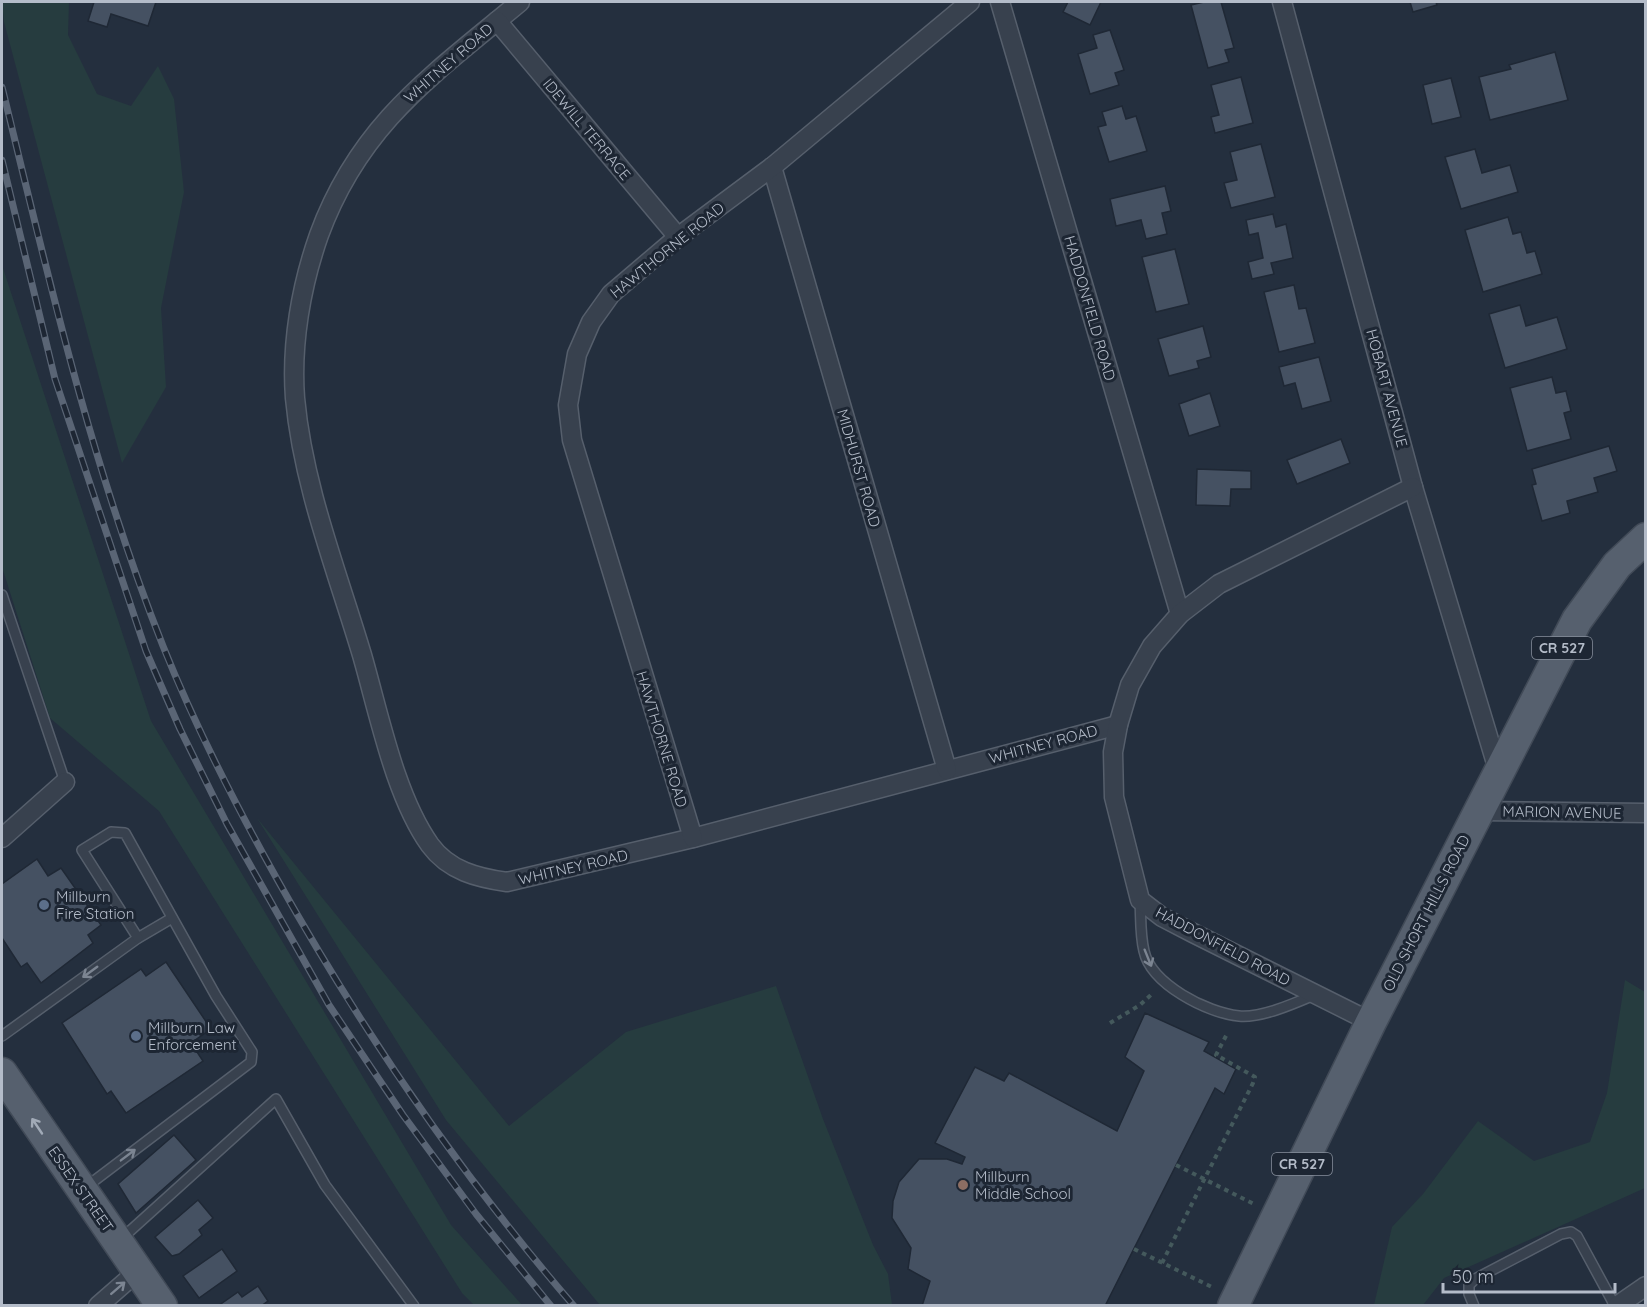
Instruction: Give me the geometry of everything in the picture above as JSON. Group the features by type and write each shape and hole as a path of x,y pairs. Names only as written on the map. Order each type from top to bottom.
{"main road":[{"name":"OLD SHORT HILLS ROAD","path":"1226,1298 1371,1022 1577,620 1617,565 1646,538"},
{"name":"ESSEX STREET","path":"2,1073 162,1305"}],"street":[{"name":"WHITNEY ROAD","path":"520,2 407,96 380,127 356,161 319,234 299,314 295,355 295,397 309,478 402,791 430,846 453,867 478,879 507,882 693,838 1118,725 1140,665 1152,646 1180,614 1219,584 1413,487"},
{"name":"HAWTHORNE ROAD","path":"693,838 575,450 568,405 576,354 600,308 611,294 678,237 772,167 970,2"},
{"name":"HADDONFIELD ROAD","path":"1000,2 1180,614"},
{"name":"HOBART AVENUE","path":"1282,2 1413,487 1499,773"},
{"name":"IDEWILL TERRACE","path":"497,21 678,237"},
{"name":"MIDHURST ROAD","path":"772,167 947,770"},
{"name":"HADDONFIELD ROAD","path":"1118,725 1113,752 1114,797 1140,900 1162,917 1371,1022"},
{"path":"2,838 65,782"},
{"name":"MARION AVENUE","path":"1478,811 1646,813"},
{"path":"98,1305 138,1271"},
{"path":"1616,1305 1646,1286"}],"lane":[{"path":"2,595 65,782"},
{"path":"82,1190 251,1062 252,1052 172,918 125,833 111,832 82,850 138,938"},
{"path":"1140,900 1144,952 1154,971 1172,988 1207,1007 1239,1016 1286,1008 1316,994"},
{"path":"2,1036 138,938 172,918"},
{"path":"118,1241 138,1226 276,1099 325,1185 414,1305"},
{"path":"1474,1305 1468,1294 1469,1286 1475,1280 1561,1234 1571,1232 1577,1236 1616,1305"}],"path":[{"path":"1110,1023 1153,993"},
{"path":"1162,1263 1255,1077 1216,1055 1228,1032"},
{"path":"1176,1165 1260,1206"},
{"path":"1134,1249 1226,1298"}],"green space":[{"path":"2,2 69,2 68,35 97,94 131,106 158,66 174,99 184,192 161,308 166,387 122,463 4,22"},
{"path":"2,265 151,721 451,1225 522,1305 474,1305 462,1293 159,811 50,718 2,567"},
{"path":"257,818 509,1126 626,1032 776,986 823,1119 873,1245 888,1274 892,1305 600,1305 446,1120"},
{"path":"1625,980 1645,992 1645,1188 1444,1278 1423,1305 1374,1305 1392,1227 1423,1194 1478,1121 1534,1161 1590,1142 1607,1093"}],"building":[{"path":"94,2 156,2 148,26 111,14 107,27 88,21"},
{"path":"1068,2 1101,2 1090,25 1063,12"},
{"path":"1221,2 1234,48 1225,50 1229,62 1208,68 1191,5"},
{"path":"1410,2 1436,2 1437,5 1413,12"},
{"path":"1110,30 1124,70 1115,73 1119,85 1090,94 1078,54 1097,48 1093,35"},
{"path":"1555,52 1568,100 1490,120 1479,77 1511,69 1509,65"},
{"path":"1241,77 1253,123 1215,133 1211,117 1219,115 1211,85"},
{"path":"1451,78 1461,117 1432,124 1423,85"},
{"path":"1122,106 1126,119 1136,116 1147,151 1109,162 1098,127 1106,125 1102,112"},
{"path":"1261,144 1275,197 1231,208 1224,183 1237,180 1230,152"},
{"path":"1475,149 1482,173 1510,165 1518,192 1461,209 1445,157"},
{"path":"1165,186 1171,211 1162,213 1167,234 1146,239 1141,220 1116,226 1110,199"},
{"path":"1273,214 1276,227 1286,224 1293,258 1271,263 1274,274 1252,279 1248,262 1263,258 1258,233 1249,235 1246,220"},
{"path":"1508,217 1513,234 1521,232 1527,253 1535,251 1542,274 1483,292 1465,230"},
{"path":"1175,249 1189,304 1156,312 1142,257"},
{"path":"1294,285 1299,309 1306,308 1315,343 1279,352 1264,292"},
{"path":"1520,305 1526,326 1557,317 1567,349 1505,368 1489,314"},
{"path":"1203,326 1211,357 1197,361 1199,368 1169,376 1158,339"},
{"path":"1319,357 1331,401 1302,409 1295,383 1284,386 1279,367"},
{"path":"1552,377 1556,393 1566,391 1571,411 1564,413 1571,439 1527,451 1510,388"},
{"path":"1210,393 1220,426 1189,436 1179,404"},
{"path":"1341,439 1350,463 1297,484 1287,460"},
{"path":"1609,446 1617,471 1594,478 1598,492 1567,501 1570,513 1542,521 1532,485 1536,484 1532,469"},
{"path":"1197,469 1251,471 1251,489 1231,489 1230,506 1196,505"},
{"name":"Millburn Fire Station","path":"37,859 48,876 61,868 101,925 88,935 93,943 41,983 27,963 21,967 2,938 2,884"},
{"name":"Millburn Law Enforcement","path":"166,962 211,1029 191,1043 203,1061 126,1113 111,1091 107,1094 62,1023 141,969 146,976"},
{"name":"Millburn Middle School","path":"1145,1013 1209,1042 1204,1051 1236,1069 1224,1094 1215,1088 1105,1306 922,1306 930,1281 908,1269 911,1248 892,1218 893,1201 899,1182 919,1159 947,1159 962,1164 965,1157 935,1143 975,1067 1004,1081 1009,1073 1117,1131 1144,1071 1125,1057"},
{"path":"174,1135 196,1160 136,1213 118,1184"},
{"path":"198,1200 213,1218 199,1230 202,1235 179,1254 172,1256 155,1237"},
{"path":"222,1249 237,1271 199,1298 183,1276"},
{"path":"258,1286 268,1301 261,1306 218,1306 238,1292 242,1297"}],"railway":[{"path":"2,87 73,370 114,509 163,646 202,735 309,936 378,1046 491,1205 574,1306"},
{"path":"2,160 55,379 146,651 180,729 227,824 329,1005 403,1115 476,1214 551,1306"}],"place":[{"name":"Millburn Fire Station","path":"44,905"},
{"name":"Millburn Law Enforcement","path":"136,1036"},
{"name":"Millburn Middle School","path":"963,1185"}]}
